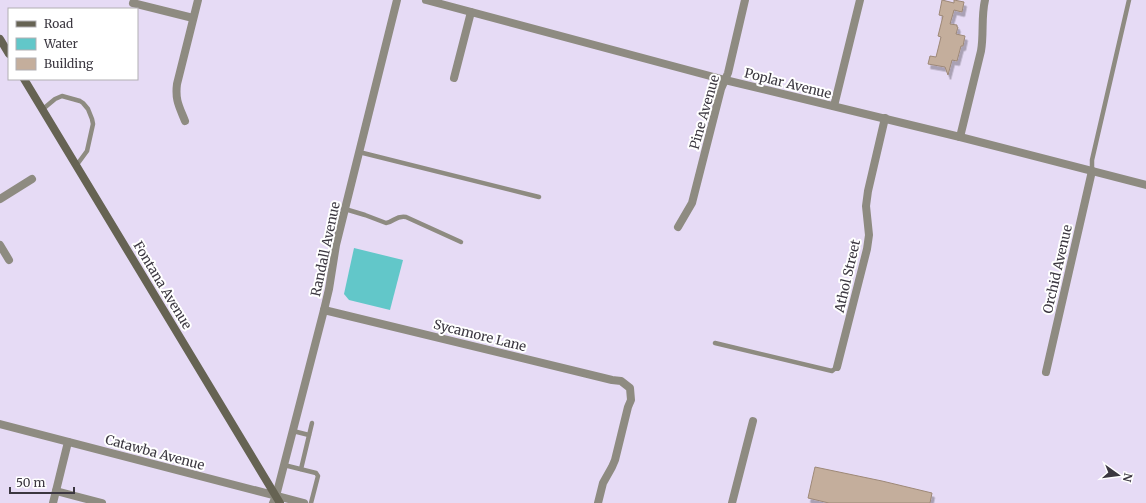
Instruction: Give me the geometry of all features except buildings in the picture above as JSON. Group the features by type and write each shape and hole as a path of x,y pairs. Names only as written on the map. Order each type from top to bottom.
{"main road":[{"path":"0,39 8,52"},
{"name":"Fontana Avenue","path":"25,80 277,501"}],"street":[{"path":"185,121 177,101 176,93 198,0"},
{"name":"Randall Avenue","path":"277,501 284,465 329,289 336,245 397,0"},
{"name":"Poplar Avenue","path":"426,0 725,80 885,118 1146,186"},
{"name":"Pine Avenue","path":"678,227 692,203 721,88 728,73 745,0"},
{"path":"834,106 860,0"},
{"path":"960,137 981,50 982,18 985,0"},
{"path":"133,3 193,18"},
{"path":"454,78 471,12"},
{"name":"Athol Street","path":"837,367 867,249 869,236 866,206 868,191 885,118"},
{"name":"Orchid Avenue","path":"1046,372 1092,171"},
{"path":"0,199 32,179"},
{"path":"0,245 9,260"},
{"name":"Sycamore Lane","path":"324,310 621,381 630,388 631,400 615,460 603,484 598,503"},
{"path":"732,503 753,421"},
{"name":"Catawba Avenue","path":"0,424 277,501 304,503"},
{"path":"53,503 68,442"},
{"path":"56,491 102,503"}],"lane":[{"path":"1092,171 1092,160 1129,0"},
{"path":"42,109 55,99 62,96 80,101 88,109 93,124 87,151 76,166"},
{"path":"359,152 539,197"},
{"path":"345,209 386,222 401,216 406,217 461,242"},
{"path":"715,343 832,371 837,367"},
{"path":"301,469 312,423"},
{"path":"293,430 309,435"},
{"path":"284,465 316,473 318,476 311,503"}],"water":[{"path":"354,248 403,260 390,310 349,300 344,294"}]}
